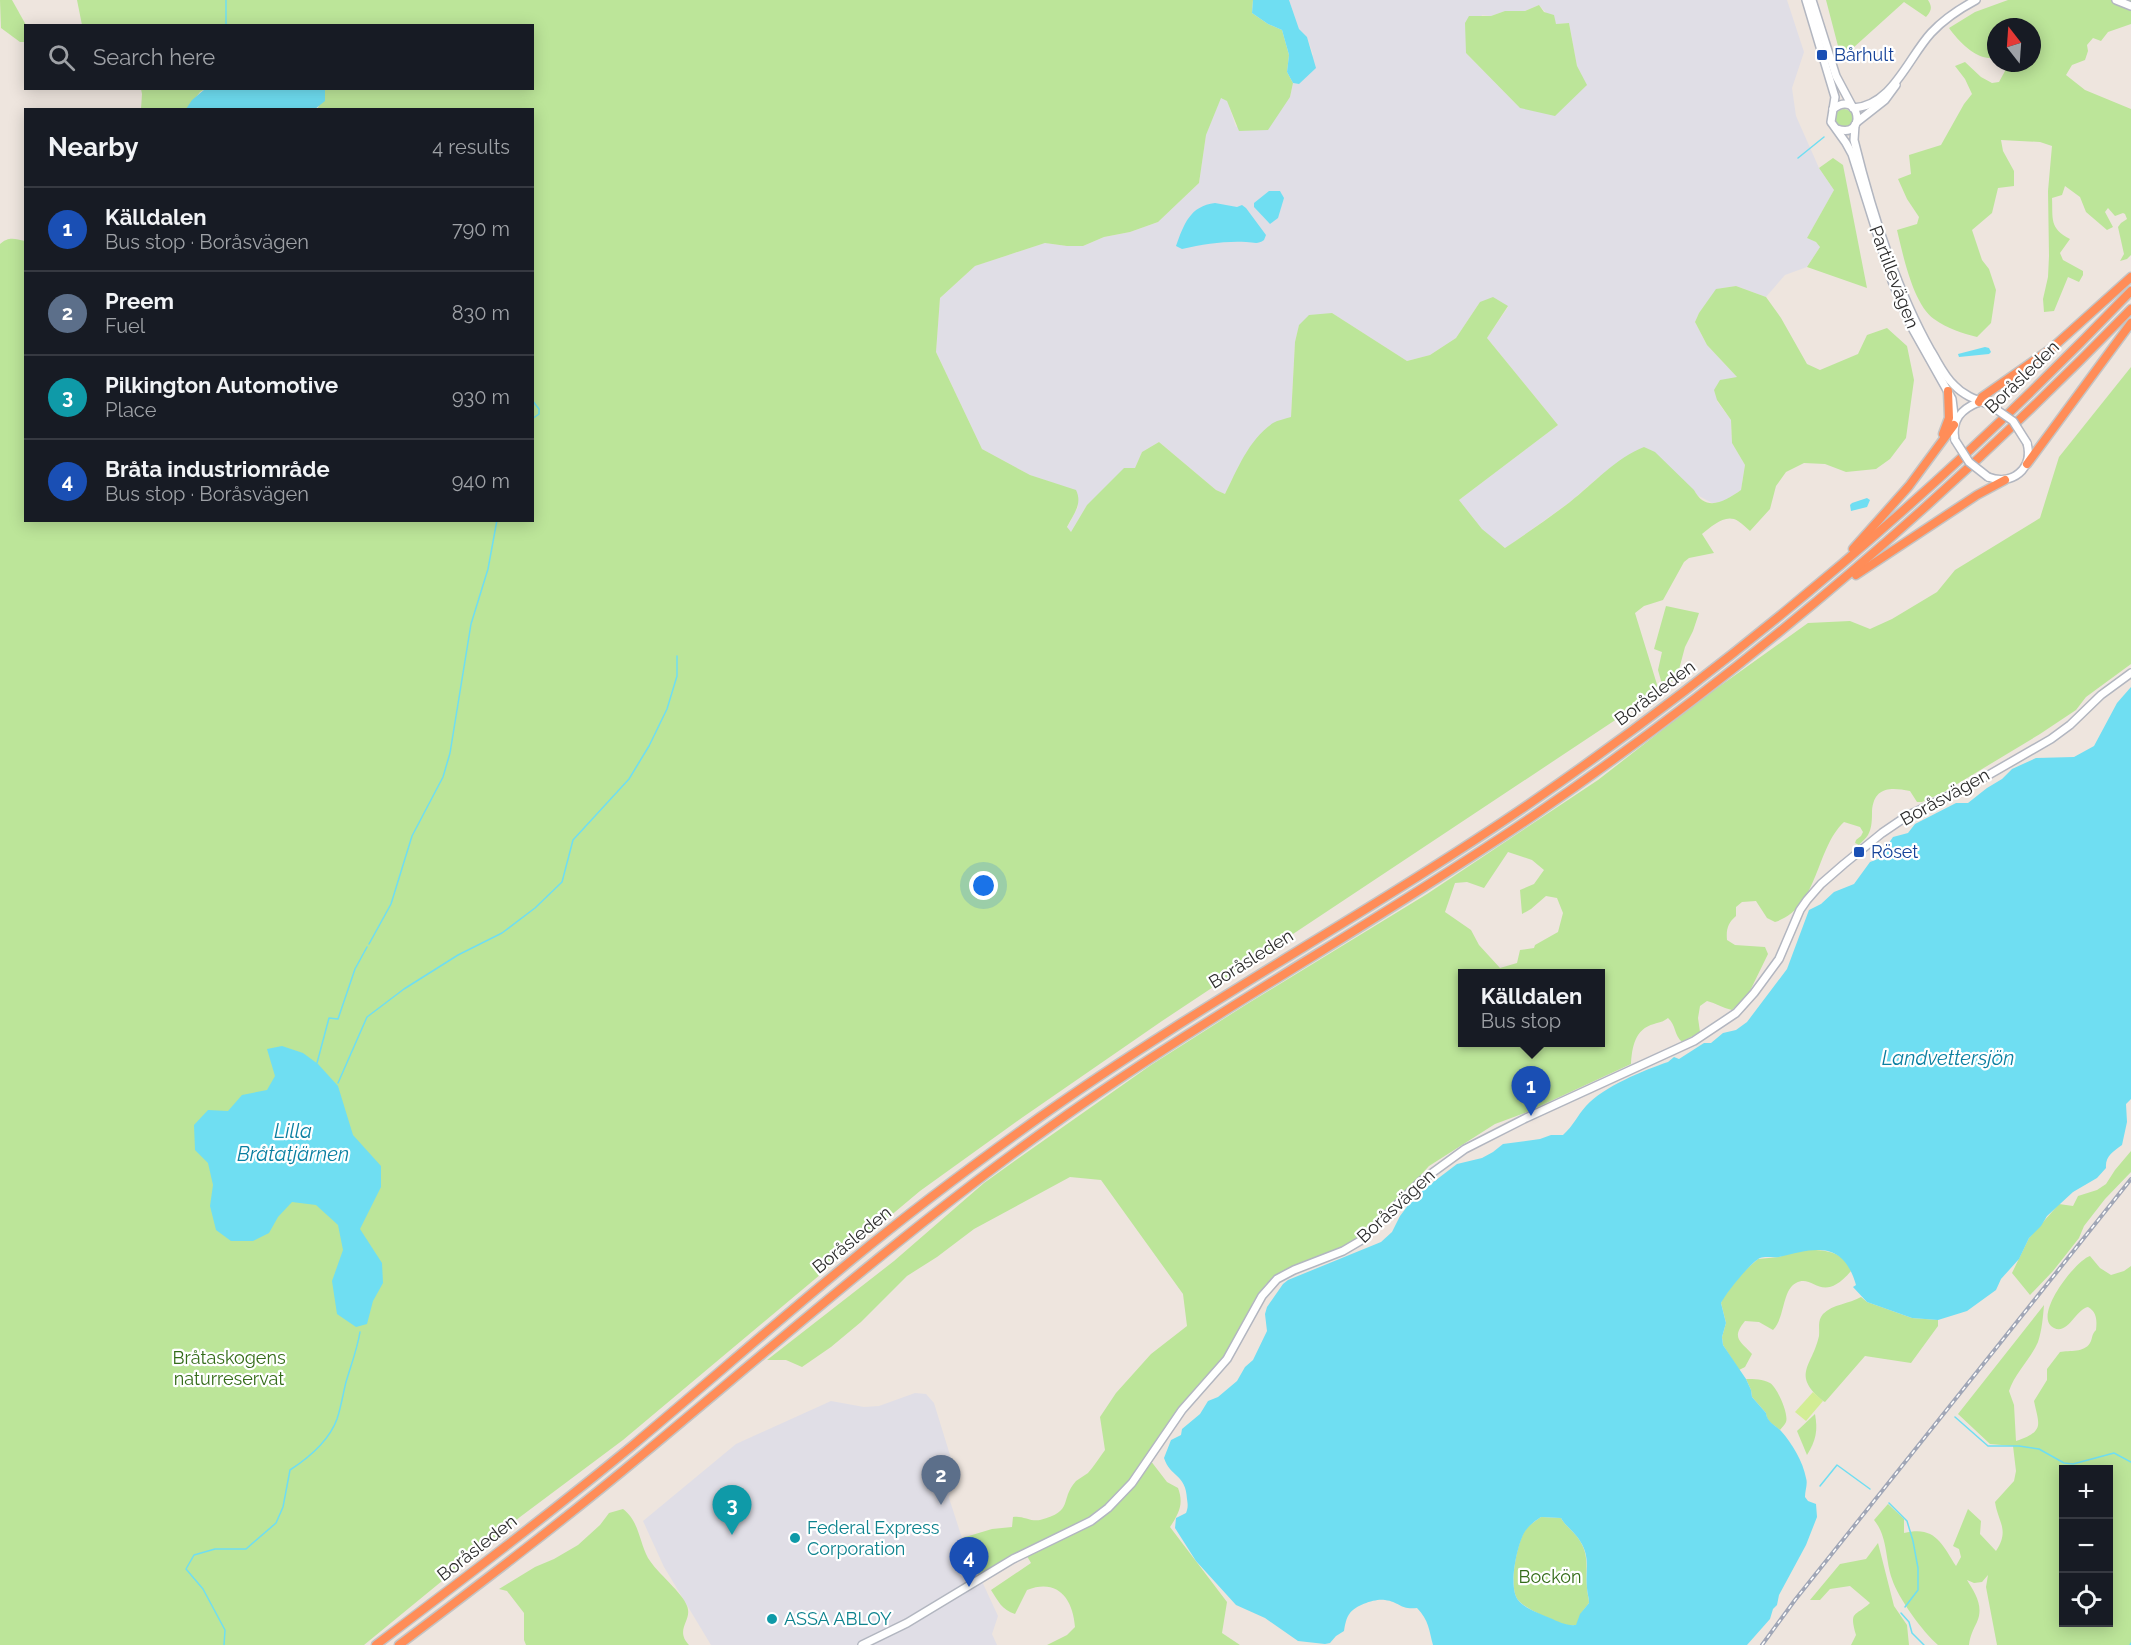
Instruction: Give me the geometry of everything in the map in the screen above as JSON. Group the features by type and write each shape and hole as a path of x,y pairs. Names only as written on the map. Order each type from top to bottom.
{"highway":[{"path":"1979,402 1982,397 2052,348 2131,277"},
{"name":"Boråsleden","path":"376,1645 504,1549 630,1447 856,1257 1011,1138 1128,1056 1429,870 1528,804 1684,692 1833,572 1972,449 2131,291"},
{"name":"Boråsleden","path":"399,1645 585,1501 865,1267 1019,1149 1168,1046 1436,880 1535,815 1647,736 1823,597 1918,515 2007,433 2131,309"},
{"path":"2027,464 2131,323"},
{"path":"1939,443 1949,418 1948,391"},
{"path":"1833,572 1908,486 1954,424"},
{"path":"1823,597 1977,495 2005,480"}],"street":[{"path":"1806,0 1834,97 1830,118 1832,125 1837,129 1847,131 1856,124 1891,93 1903,72"},
{"path":"1812,0 1836,76 1858,116 1856,124"},
{"path":"1833,109 1842,104 1853,107 1872,104 1903,72 1932,32 1953,13 1976,0"},
{"path":"2116,0 2131,6"},
{"name":"Partillevägen","path":"1856,124 1854,135 1856,146 1890,258 1906,300 1945,374 1955,387 1979,402"},
{"name":"Partillevägen","path":"1837,129 1852,154 1884,260 1900,303 1953,403 1954,424"},
{"path":"1979,402 1990,405 2013,421 2027,443 2029,458 2018,475 2005,480 1988,477 1969,462 1955,440 1954,424 1962,411 1979,402"},
{"name":"Boråsvägen","path":"862,1645 907,1623 1013,1559 1101,1514 1132,1483 1182,1410 1227,1359 1262,1296 1277,1279 1343,1251 1360,1241 1421,1181 1465,1149 1526,1118 1694,1041 1736,1013 1770,974 1800,910 1821,884 1898,822 1973,784 2052,739 2101,695 2131,673"}],"shaded area":[{"path":"1289,0 1787,0 1804,52 1792,88 1796,116 1819,168 1834,190 1807,238 1816,242 1820,247 1807,267 1785,275 1766,297 1736,286 1717,289 1695,322 1707,345 1738,378 1717,401 1731,420 1732,443 1745,465 1741,490 1723,502 1712,503 1697,495 1694,490 1600,476 1570,502 1506,548 1498,543 1482,529 1459,500 1558,425 1487,338 1508,307 1480,302 1456,338 1430,355 1407,361 1332,313 1299,325 1295,342 1291,417 1242,461 1225,494 1216,490 1159,442 1142,452 1135,468 1087,505 1071,532 1067,528 1078,507 1076,491 1030,475 982,449 936,352 940,298 975,266 1045,243 1083,246 1104,237 1130,232 1158,222 1199,183 1206,135 1221,97 1227,100 1236,127 1290,97 1293,83 1299,84 1313,54 1307,37 1299,29","holes":["1539,5 1556,24 1569,23 1577,66 1520,108 1466,53 1482,15 1491,16 1505,11 1525,11"]},
{"path":"915,1393 926,1394 934,1403 954,1468 949,1498 962,1538 998,1616 992,1634 997,1645 711,1645 664,1567 643,1521 736,1444 831,1401 864,1407 879,1406"}],"green space":[{"path":"0,0 12,0 25,24 24,42 20,42 1,28"},
{"name":"Bråtaskogens naturreservat","path":"77,0 1253,0 1252,13 1282,30 1289,55 1287,72 1293,83 1290,97 1268,130 1239,131 1227,101 1221,98 1206,135 1199,183 1158,222 1130,232 1104,237 1083,246 1045,243 975,266 940,298 936,352 982,449 1030,475 1076,490 1078,505 1067,527 1071,532 1087,505 1124,468 1135,468 1142,452 1159,442 1216,490 1225,494 1244,455 1257,437 1273,423 1291,417 1295,342 1299,325 1309,315 1332,313 1407,361 1430,355 1456,338 1480,302 1493,297 1508,306 1487,338 1558,425 1459,500 1482,529 1505,548 1570,502 1615,464 1644,447 1655,452 1704,501 1716,503 1741,490 1745,465 1732,443 1731,420 1717,400 1714,390 1720,380 1737,377 1707,345 1695,322 1716,289 1736,286 1766,297 1781,318 1807,364 1820,370 1858,354 1867,335 1887,328 1907,346 1914,380 1906,438 1890,459 1876,469 1846,472 1825,464 1804,463 1786,472 1776,486 1770,509 1750,531 1733,519 1724,519 1710,527 1702,534 1714,553 1689,558 1684,562 1663,600 1644,606 1635,613 1659,691 1162,1021 920,1191 623,1440 520,1517 364,1645 0,1645 0,244 9,239 24,241 24,522 534,522 534,108 318,108 325,90 534,90 534,24 82,24"},
{"path":"1826,0 1928,0 1931,9 1926,17 1904,2 1853,48 1843,51 1838,46"},
{"path":"2008,0 2131,0 2131,24 2108,32 2101,41 2093,38 2087,45 2085,60 2072,65 2066,75 2085,90 2131,109 2131,255 2120,261 2124,254 2118,227 2127,219 2125,214 2115,216 2108,208 2105,212 2113,227 2107,230 2086,212 2080,197 2065,186 2062,195 2052,198 2055,227 2070,239 2060,253 2063,260 2083,271 2083,275 2079,282 2068,277 2054,311 2044,312 2043,299 2048,277 2048,191 2052,146 2040,142 2001,140 2003,151 2014,171 2014,186 1998,188 1992,213 1972,230 1982,260 1989,269 1996,290 1991,323 1977,337 1939,322 1927,312 1910,278 1897,230 1917,224 1919,217 1898,179 1911,174 1909,155 1941,145 1972,94 1965,79 1955,66 1965,62 1981,77 1992,83 1999,82 2004,72 2041,72 2041,18 1987,18 1987,58 1975,54 1949,28 1975,12"},
{"path":"1539,5 1544,12 1554,15 1556,24 1569,23 1577,66 1587,85 1555,116 1520,108 1466,53 1465,23 1469,16 1491,16 1505,11 1525,11"},
{"path":"141,90 203,90 188,108 141,108"},
{"path":"1844,109 1850,112 1853,118 1850,124 1844,127 1838,124 1835,118 1838,112"},
{"path":"1833,158 1843,165 1867,288 1807,267 1820,247 1816,242 1807,238 1834,190 1819,168"},
{"path":"2131,367 2131,664 2086,697 2076,710 1944,792 1917,802 1910,791 1884,790 1873,803 1871,826 1867,836 1859,845 1855,843 1863,832 1860,827 1844,822 1827,847 1809,891 1789,915 1775,922 1767,918 1756,901 1742,902 1736,907 1736,916 1727,929 1727,940 1735,945 1765,947 1768,954 1748,995 1732,1010 1707,1001 1700,1006 1698,1018 1700,1032 1682,1042 1668,1018 1648,1026 1636,1039 1631,1064 1527,1112 1495,1124 1429,1166 1364,1237 1288,1270 1266,1284 1253,1302 1234,1347 1182,1407 1147,1456 1167,1482 1178,1488 1181,1499 1180,1508 1170,1527 1227,1602 1222,1633 1240,1645 1047,1645 1067,1635 1075,1627 1067,1599 1055,1589 1038,1587 1027,1590 1015,1614 1007,1610 991,1590 1031,1563 1024,1551 981,1575 978,1574 962,1538 992,1529 1012,1527 1013,1517 1040,1520 1058,1513 1076,1481 1088,1473 1105,1450 1100,1417 1116,1393 1151,1354 1187,1326 1183,1294 1101,1180 1070,1177 974,1229 907,1276 861,1322 802,1367 786,1360 767,1360 894,1261 984,1183 1016,1160 1151,1065 1427,894 1598,780 1706,696 1808,623 1850,621 1870,629 1892,619 1937,592 1955,570 2040,518 2059,457","holes":["1508,852 1532,860 1544,870 1534,884 1520,890 1522,914 1546,896 1557,898 1563,913 1558,932 1535,945 1534,948 1520,950 1517,963 1500,968 1479,945 1471,930 1445,912 1455,883 1467,882 1484,888"]},
{"path":"1666,606 1699,613 1685,647 1677,677 1663,688 1658,670 1662,652 1654,649"},
{"path":"2131,1151 2131,1172 2105,1199 2084,1226 2079,1238 2030,1295 2012,1273 2029,1238 2059,1204 2073,1206 2078,1196 2097,1190 2106,1184"},
{"path":"1798,1250 1822,1250 1836,1254 1843,1258 1851,1271 1841,1281 1825,1288 1808,1282 1796,1283 1788,1292 1780,1319 1773,1330 1759,1322 1745,1321 1738,1335 1752,1354 1745,1367 1739,1370 1723,1345 1722,1337 1726,1323 1721,1303 1723,1298 1741,1274 1758,1259 1779,1257"},
{"path":"2090,1256 2100,1268 2111,1275 2131,1266 2131,1645 1997,1645 1986,1587 1988,1575 1982,1582 1974,1583 1967,1580 1978,1600 1980,1611 1969,1645 1938,1645 1925,1632 1895,1587 1882,1534 1874,1520 1888,1504 1904,1519 1904,1533 1915,1531 1930,1534 1942,1544 1956,1566 1961,1557 1959,1549 1953,1546 1968,1509 1981,1521 1980,1534 1996,1551 2003,1532 1995,1502 2014,1481 2016,1471 2013,1446 1990,1444 1958,1414 2044,1305 2038,1342 2009,1391 2014,1405 2016,1441 2036,1430 2038,1422 2034,1401 2047,1380 2047,1369 2060,1352 2081,1350 2087,1346 2096,1330 2095,1314 2088,1307 2064,1328 2054,1328 2048,1322 2052,1301 2075,1267"},
{"path":"1861,1297 1867,1302 1912,1318 1938,1320 1938,1326 1911,1363 1865,1356 1825,1402 1813,1392 1806,1377 1806,1370 1819,1336 1820,1319 1831,1308"},
{"path":"1746,1379 1773,1385 1782,1401 1786,1418 1786,1423 1780,1430 1769,1421 1766,1413 1752,1397"},
{"path":"1813,1392 1823,1401 1806,1421 1795,1412"},
{"path":"1815,1414 1816,1435 1807,1455 1797,1431"},
{"path":"623,1509 636,1525 648,1558 685,1601 688,1616 683,1634 689,1645 526,1645 524,1613 507,1591 499,1589 578,1545 600,1525 609,1513"},
{"name":"Bockön","path":"1541,1517 1561,1518 1578,1538 1585,1553 1589,1603 1582,1612 1577,1625 1557,1622 1539,1614 1520,1602 1515,1594 1516,1556 1521,1538 1524,1532"},
{"path":"1878,1543 1894,1606 1907,1625 1909,1645 1851,1645 1856,1635 1853,1618 1870,1603 1850,1586 1830,1589 1820,1600 1810,1600 1840,1564 1866,1559"}],"water":[{"path":"1253,0 1289,0 1299,29 1307,37 1316,68 1299,84 1293,83 1287,72 1289,55 1282,30 1252,13"},
{"path":"204,90 325,90 325,101 316,108 187,108"},
{"path":"1269,191 1280,191 1284,198 1278,218 1270,224 1254,207 1254,203"},
{"path":"1215,203 1237,207 1242,205 1246,208 1266,235 1264,240 1257,243 1214,243 1182,249 1176,246 1189,217 1199,208"},
{"path":"1989,348 1991,352 1989,354 1959,357 1958,354"},
{"path":"1867,498 1870,500 1867,507 1851,511 1852,503"},
{"name":"Landvettersjön","path":"2131,687 2131,1099 2126,1104 2127,1122 2122,1145 2110,1155 2106,1168 2097,1178 2073,1192 2047,1216 2029,1238 2019,1259 2001,1279 1996,1290 1967,1311 1938,1320 1912,1318 1867,1302 1853,1287 1856,1285 1844,1260 1835,1254 1816,1250 1760,1258 1745,1271 1728,1292 1721,1303 1726,1323 1722,1337 1723,1345 1746,1379 1752,1397 1785,1436 1796,1453 1807,1480 1805,1497 1816,1504 1817,1517 1806,1545 1779,1595 1770,1619 1747,1645 1433,1645 1426,1621 1417,1608 1407,1608 1381,1600 1366,1603 1353,1610 1348,1617 1344,1631 1330,1643 1325,1644 1298,1641 1265,1618 1236,1605 1196,1561 1175,1528 1176,1518 1187,1511 1186,1491 1181,1480 1170,1469 1164,1458 1171,1440 1181,1435 1182,1429 1200,1414 1208,1401 1218,1397 1237,1381 1245,1367 1253,1360 1267,1331 1265,1314 1267,1307 1283,1284 1381,1242 1392,1232 1400,1216 1415,1196 1457,1164 1482,1158 1503,1144 1563,1135 1586,1106 1603,1092 1636,1074 1668,1062 1674,1057 1679,1059 1704,1043 1711,1043 1723,1033 1736,1030 1747,1022 1787,969 1809,910 1821,904 1834,892 1854,884 1870,862 1878,859 1893,837 1908,833 1915,824 1956,803 1968,803 2012,769 2036,758 2074,757 2094,746 2117,703","holes":["1541,1517 1561,1518 1580,1541 1587,1559 1589,1603 1580,1614 1576,1625 1569,1625 1537,1613 1521,1603 1515,1594 1516,1556 1526,1530"]},
{"name":"Lilla Bråtatjärnen","path":"282,1046 303,1053 318,1064 338,1086 353,1135 381,1166 381,1187 360,1229 382,1263 383,1283 373,1301 367,1324 356,1327 337,1314 332,1281 343,1250 338,1225 316,1205 292,1202 278,1217 269,1233 253,1241 231,1241 216,1230 210,1206 213,1185 208,1163 195,1150 194,1125 208,1110 228,1111 242,1095 267,1090 275,1076 267,1049"}],"waterway":[{"path":"226,0 226,24"},
{"path":"1798,158 1824,137"},
{"path":"534,403 539,409 539,414 534,418"},
{"path":"369,944 391,904 412,836 443,777 450,753 471,624 488,569 497,522"},
{"path":"338,1083 367,1017 404,989 458,955 502,933 535,908 562,882 573,840 629,779 649,746 667,709 677,676 677,656"},
{"path":"317,1063 329,1018 338,1019 355,969 367,947"},
{"path":"224,1645 225,1630 203,1589 186,1569 194,1555 215,1549 246,1549 276,1523 283,1507 290,1470 318,1448 334,1427 360,1332"},
{"path":"1955,1417 1988,1446 2019,1446 2039,1449 2064,1463 2073,1464 2114,1453 2131,1462"},
{"path":"1820,1486 1837,1465 1870,1489"},
{"path":"1889,1503 1907,1521 1918,1568 1918,1590 1905,1607"},
{"path":"1901,1613 1909,1622 1912,1633 1924,1645"}],"railway":[{"path":"1762,1645 1795,1600 2131,1179"}],"place":[{"name":"Bårhult","path":"1822,55"},
{"name":"Röset","path":"1859,852"},
{"name":"Källdalen","path":"1531,1116"},
{"name":"Preem","path":"941,1505"},
{"name":"Pilkington Automotive","path":"732,1535"},
{"name":"Federal Express Corporation","path":"795,1538"},
{"name":"Bråta industriområde","path":"969,1587"},
{"name":"ASSA ABLOY","path":"772,1619"}]}
